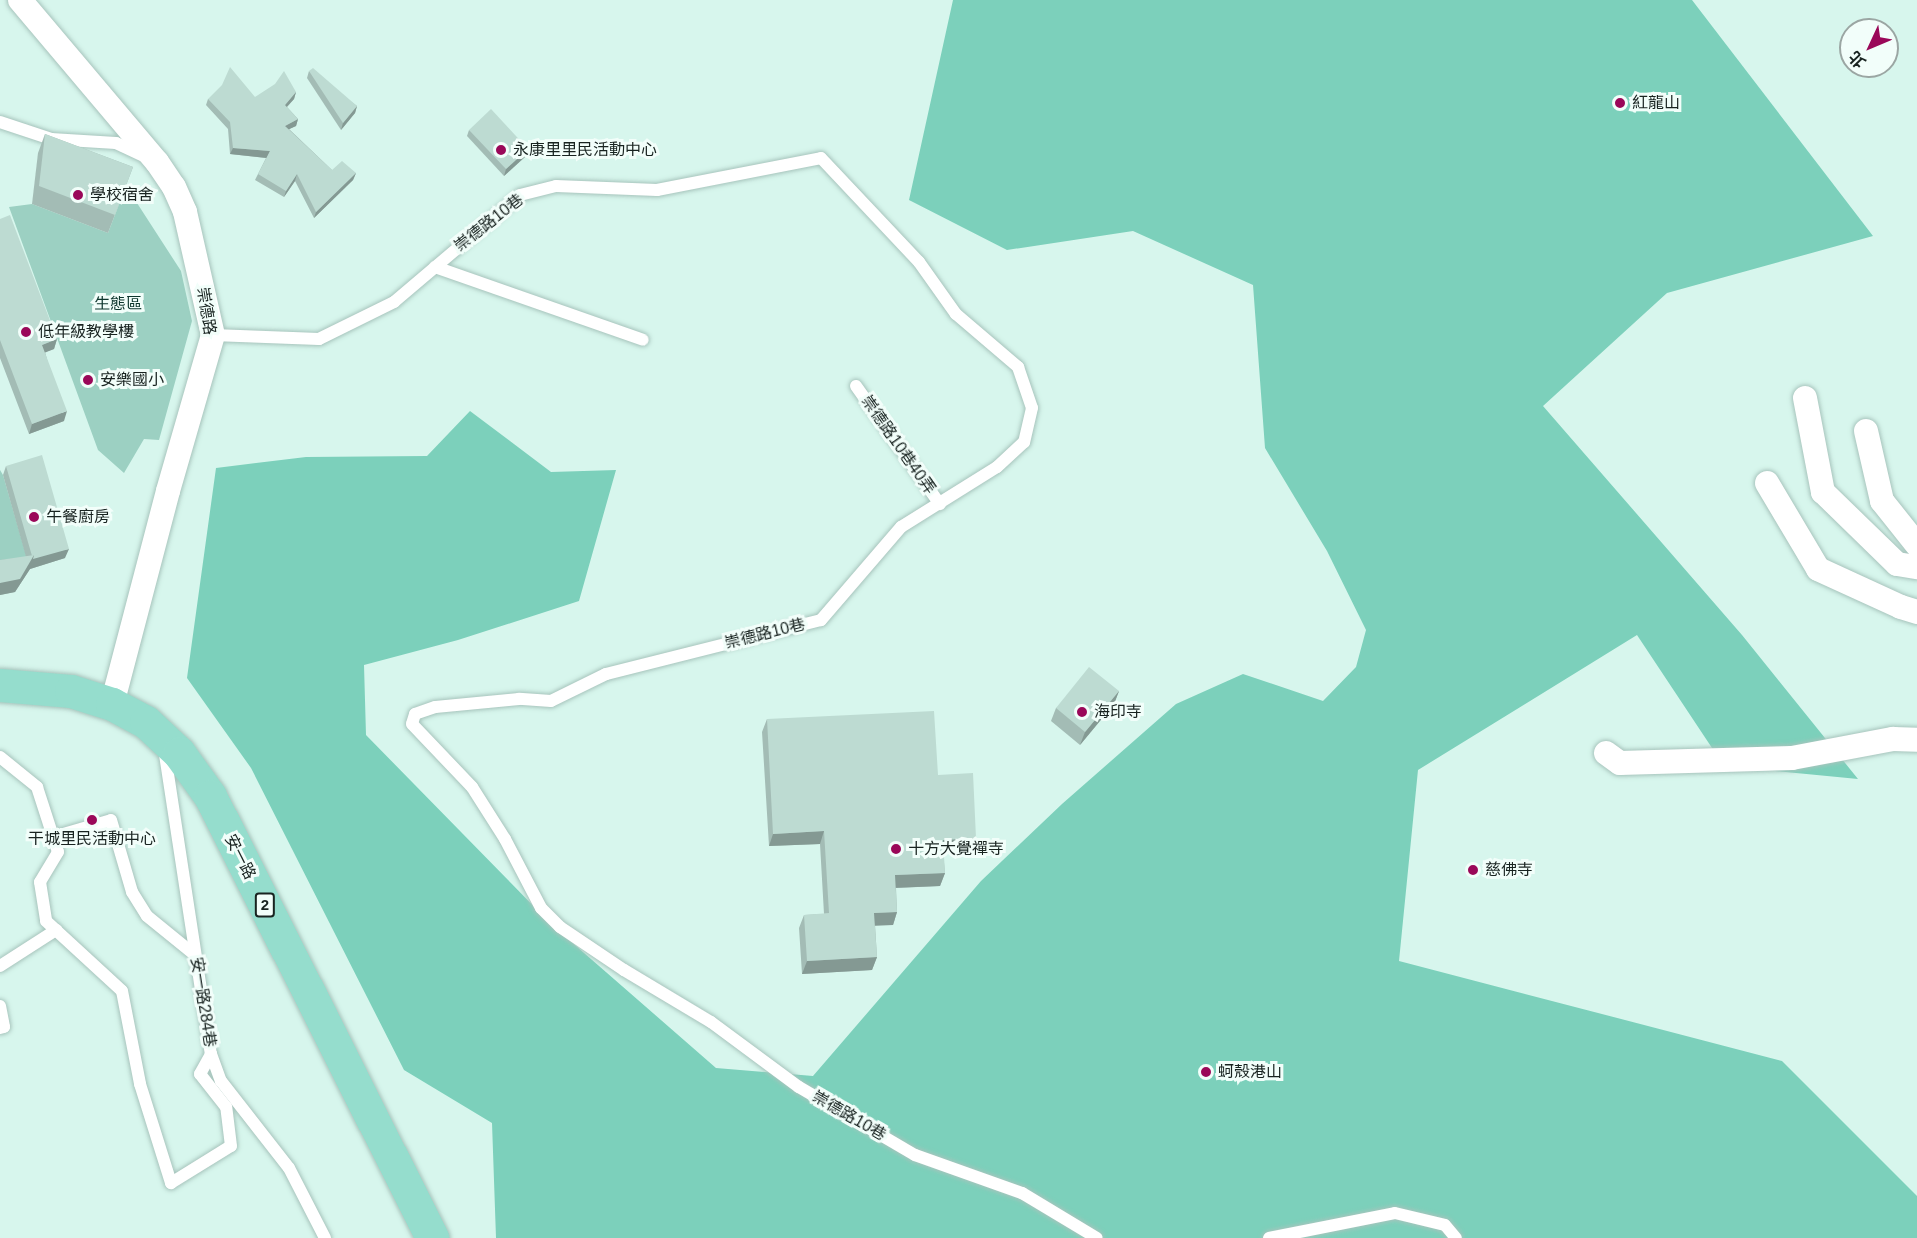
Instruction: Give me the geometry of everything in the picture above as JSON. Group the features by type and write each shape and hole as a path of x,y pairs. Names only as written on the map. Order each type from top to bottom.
{"main road":[{"name":"安一路","path":"0,685 71,691 112,704 146,722 179,753 210,796 432,1238"}],"street":[{"name":"崇德路","path":"20,0 157,162 174,187 185,212 213,335 168,491 112,704"},
{"path":"1806,398 1823,492 1897,564 1917,567"},
{"path":"1866,431 1882,501 1917,544"},
{"path":"1767,483 1818,569 1917,612"},
{"path":"1606,753 1620,763 1792,758 1893,739 1917,740"}],"lane":[{"path":"0,122 51,139 116,143 157,162"},
{"name":"崇德路10巷","path":"213,335 319,339 394,302 520,195 556,186 657,190 821,158 919,262 956,314 1018,367 1032,408 1024,442 997,467 902,526 821,620 606,674 551,701 519,699 435,707 416,714 412,724 472,787 505,839 541,908 560,927 624,970 711,1022 818,1098 915,1155 1022,1193 1097,1238"},
{"path":"435,267 643,340"},
{"name":"崇德路10巷40弄","path":"856,387 940,504"},
{"name":"安一路284巷","path":"162,735 211,1054 221,1081 289,1168 325,1238"},
{"path":"0,757 37,788 58,852 40,882 46,921 122,991 140,1084 171,1183 231,1146 226,1107 200,1074 211,1054"},
{"path":"53,837 111,819 132,892 147,916 195,955"},
{"path":"0,966 56,930"},
{"path":"0,1006 4,1027 0,1028"},
{"path":"1269,1238 1395,1213 1445,1225 1456,1238"}],"green space":[{"path":"953,0 1692,0 1873,236 1667,293 1543,406 1742,635 1858,779 1724,766 1637,635 1418,770 1399,961 1782,1061 1917,1196 1917,1238 496,1238 492,1123 404,1070 251,768 187,678 216,468 306,457 427,456 470,411 551,472 616,470 579,601 458,640 364,665 366,735 552,925 716,1068 813,1076 981,881 1062,804 1176,704 1243,674 1323,701 1356,667 1366,630 1327,551 1265,448 1253,285 1133,231 1007,250 909,200"},
{"name":"生態區","path":"126,186 181,271 192,321 159,440 144,439 124,473 98,450 9,207 32,204 108,233"},
{"path":"0,470 3,475 30,569 0,572"}],"building":[{"path":"230,67 255,97 275,84 284,71 296,92 285,105 298,119 285,126 332,170 342,161 356,173 316,212 297,174 286,191 258,174 270,151 233,148 230,122 208,99 222,85"},
{"path":"313,68 357,106 343,123 309,71"},
{"name":"永康里里民活動中心","path":"491,109 528,149 506,169 469,130"},
{"path":"45,134 133,167 115,215 39,186"},
{"name":"低年級教學樓","path":"10,215 57,339 42,345 67,411 32,424 0,340 0,219"},
{"name":"午餐廚房","path":"42,455 69,549 33,559 34,555 32,556 6,466"},
{"path":"34,555 20,579 0,583 0,560"},
{"name":"海印寺","path":"1089,667 1119,691 1085,732 1056,708"},
{"name":"十方大覺禪寺","path":"934,711 938,775 973,773 976,838 943,840 945,873 895,875 897,912 874,913 877,957 807,961 804,915 829,913 824,831 773,834 767,719"}],"place":[{"name":"紅龍山","path":"1620,103"},
{"name":"永康里里民活動中心","path":"501,150"},
{"name":"學校宿舍","path":"78,195"},
{"name":"低年級教學樓","path":"26,332"},
{"name":"安樂國小","path":"88,380"},
{"name":"午餐廚房","path":"34,517"},
{"name":"海印寺","path":"1082,712"},
{"name":"干城里民活動中心","path":"92,820"},
{"name":"十方大覺禪寺","path":"896,849"},
{"name":"慈佛寺","path":"1473,870"},
{"name":"蚵殼港山","path":"1206,1072"}]}
